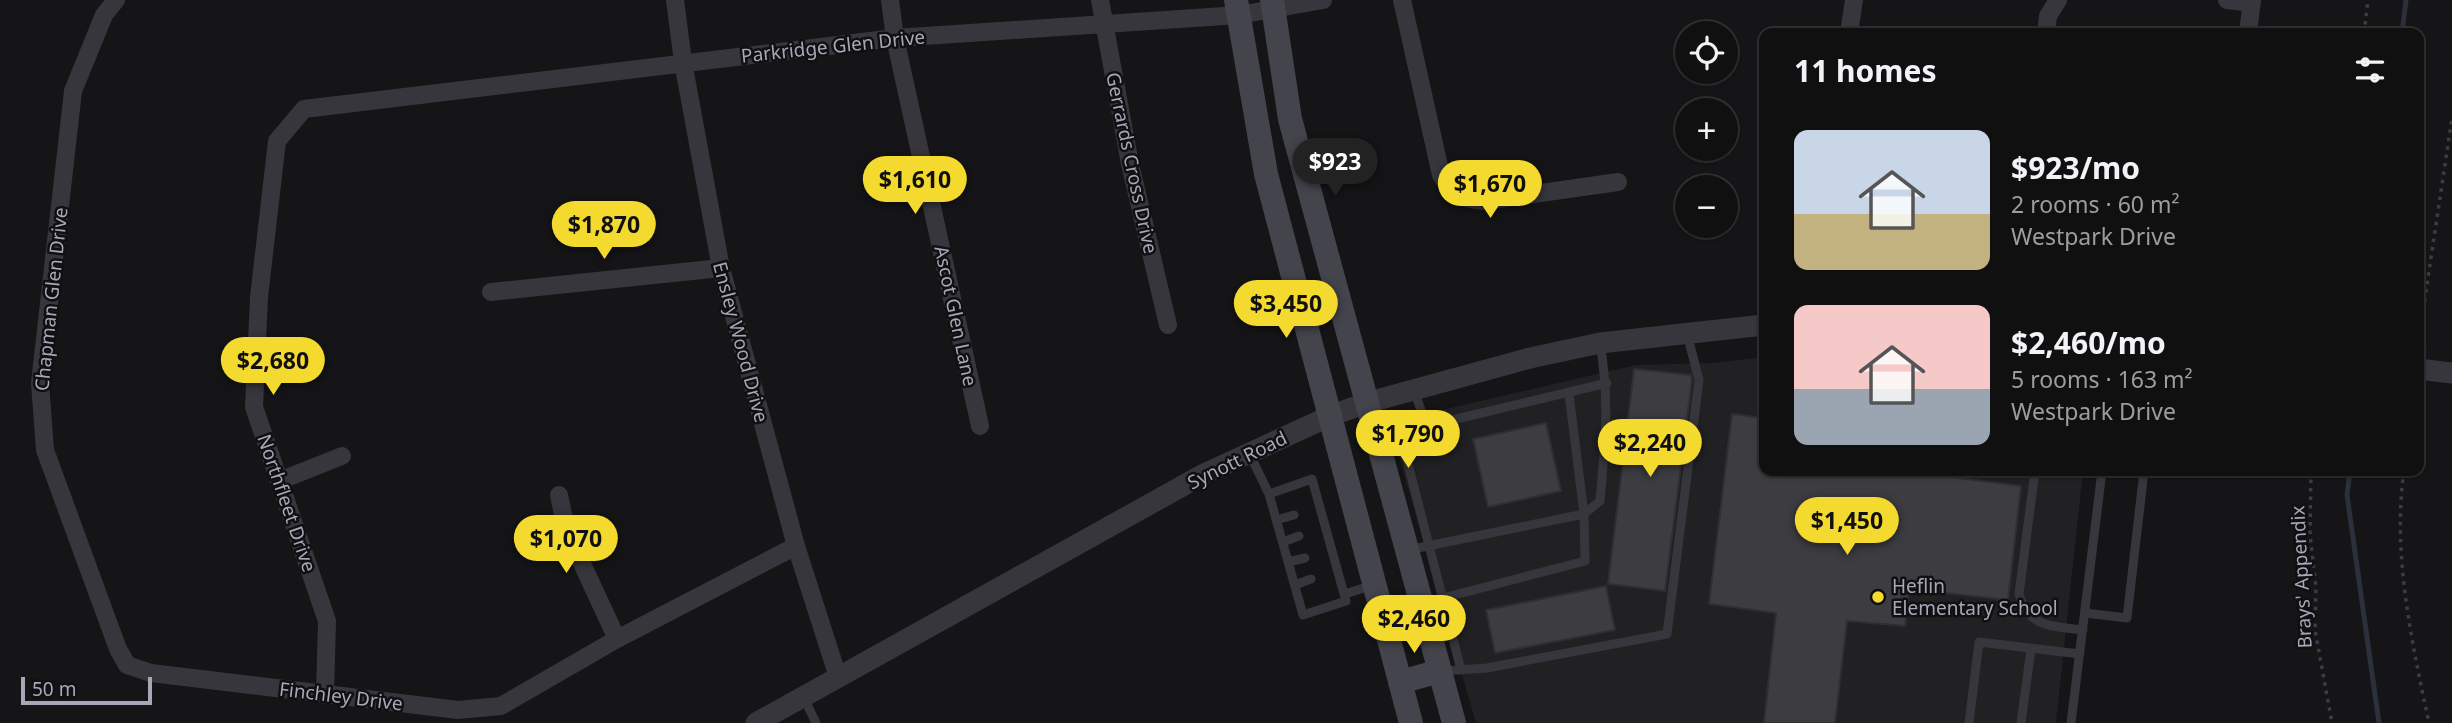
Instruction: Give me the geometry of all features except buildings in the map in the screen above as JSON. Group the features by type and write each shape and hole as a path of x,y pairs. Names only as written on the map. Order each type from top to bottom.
{"main road":[{"path":"1272,4 1290,119 1366,403 1418,547 1450,671 1454,723"},
{"path":"1237,8 1266,174 1411,723"},
{"path":"1399,682 1450,671"}],"street":[{"name":"Chapman Glen Drive","path":"99,600 45,450 40,383 73,91 104,15 116,0"},
{"name":"Ensley Wood Drive","path":"675,0 683,62 721,268 796,546 838,677"},
{"name":"Ascot Glen Lane","path":"890,0 895,38 980,426"},
{"name":"Gerrards Cross Drive","path":"1100,0 1130,164 1168,325"},
{"name":"Parkridge Glen Drive","path":"344,104 895,38 1104,24 1323,0"},
{"path":"1402,0 1441,174 1450,190 1468,199 1484,201 1618,183"},
{"path":"1850,28 1854,0"},
{"path":"2047,28 2049,16 2058,0"},
{"path":"2227,0 2252,1 2249,28"},
{"name":"Northfleet Drive","path":"325,695 327,621 254,407 259,297 276,141 304,109 344,104"},
{"path":"491,292 721,268"},
{"name":"Synott Road","path":"756,723 1204,474 1330,416 1474,372 1600,343 1759,325"},
{"path":"2424,369 2452,373"},
{"path":"279,481 342,456"},
{"path":"559,495 566,529 617,639"},
{"name":"Finchley Drive","path":"99,600 127,665 150,673 458,710 501,706 617,639 796,546"}],"lane":[{"path":"1607,383 1427,426 1406,456 1418,547 1443,598 1450,671 1487,668 1667,634 1699,380 1687,332"},
{"path":"1418,547 1584,514 1600,501 1608,417 1607,383 1600,343"},
{"path":"1414,390 1427,426"},
{"path":"1443,598 1585,561 1584,514 1569,394"},
{"path":"1249,453 1269,494 1303,615 1346,600 1327,552 1315,508 1312,479 1269,494"},
{"path":"2034,476 2019,594 2023,608 2032,618 2047,625 2083,630"},
{"path":"2071,723 2101,476"},
{"path":"2085,613 2127,618 2143,476"},
{"path":"1276,520 1294,515"},
{"path":"1283,542 1299,536"},
{"path":"1288,562 1305,558"},
{"path":"1295,584 1311,579"},
{"path":"1345,594 1374,584"},
{"path":"1969,723 1979,642 2080,654"},
{"path":"2021,723 2031,649"},
{"path":"804,698 816,723"}],"path":[{"path":"2365,28 2368,0"},
{"path":"2424,304 2452,118"},
{"name":"Brays' Appendix","path":"2311,476 2310,534 2316,588 2315,630 2332,723"},
{"path":"2404,476 2401,519 2404,578 2430,723"}],"shaded area":[{"path":"1759,358 1759,476 2082,476 2056,723 1476,723 1397,450 1416,416 1636,365 1713,363"}],"waterway":[{"path":"2403,28 2406,0"},
{"path":"2349,476 2347,495 2379,723"}],"place":[{"name":"Heflin Elementary School","path":"1878,597"}]}
